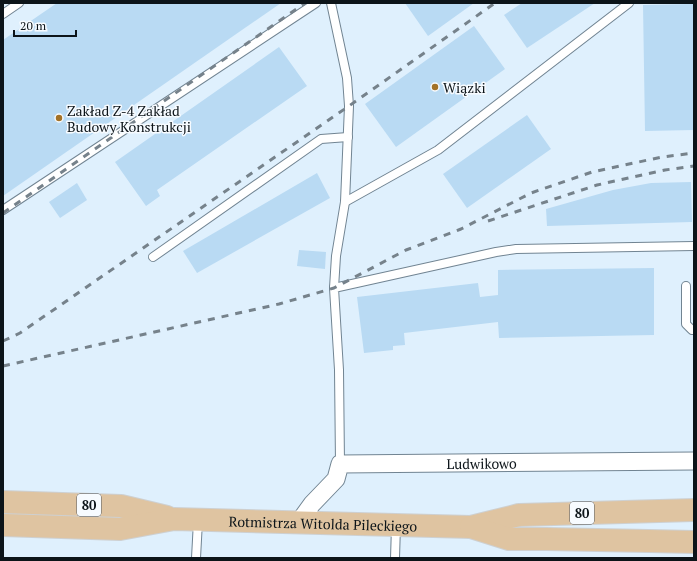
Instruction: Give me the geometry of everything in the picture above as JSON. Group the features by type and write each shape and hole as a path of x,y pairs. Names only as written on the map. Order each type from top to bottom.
{"main road":[{"name":"Rotmistrza Witolda Pileckiego","path":"3,502 121,506 174,519 471,527 519,515 694,510"},
{"name":"Rotmistrza Witolda Pileckiego","path":"3,525 120,529 174,519"},
{"name":"Rotmistrza Witolda Pileckiego","path":"471,527 509,539 649,540 694,542"}],"street":[{"name":"Ludwikowo","path":"340,464 694,461"},
{"path":"299,522 312,504 336,479 340,464"}],"lane":[{"path":"3,14 19,3"},
{"path":"3,210 316,3"},
{"path":"332,3 347,78 349,106 345,202 336,256 334,288 339,370 340,464"},
{"path":"345,202 438,150 629,3"},
{"path":"153,257 322,139 348,137"},
{"path":"334,288 496,252 516,249 694,246"},
{"path":"686,286 686,324 694,330"},
{"path":"196,558 199,520"},
{"path":"395,558 396,525"}],"building":[{"name":"Zakład Z-4 Zakład Budowy Konstrukcji","path":"57,3 281,3 3,196 3,40"},
{"path":"405,3 474,3 428,36"},
{"path":"522,3 595,3 527,48 504,15"},
{"path":"694,3 694,130 645,131 643,5"},
{"name":"Wiązki","path":"474,26 505,69 396,147 365,104"},
{"path":"279,47 307,86 157,190 160,196 146,206 115,162"},
{"path":"527,115 551,149 467,208 443,174"},
{"path":"317,173 330,198 197,273 183,251"},
{"path":"691,182 692,222 547,226 546,209 613,190 651,183"},
{"path":"77,183 87,200 60,218 49,202"},
{"path":"299,250 326,252 325,269 297,266"},
{"path":"654,268 654,335 499,338 498,322 404,333 405,345 393,346 393,350 364,353 357,297 478,283 480,297 498,295 498,270"}],"railway":[{"path":"3,213 305,3"},
{"path":"3,341 20,333 349,106 495,3"},
{"path":"3,366 279,304 334,288 406,250 461,229 531,193 592,172 662,157 694,153"},
{"path":"488,221 597,185 665,170 694,166"}],"place":[{"name":"Wiązki","path":"435,87"},
{"name":"Zakład Z-4 Zakład Budowy Konstrukcji","path":"59,118"}]}
